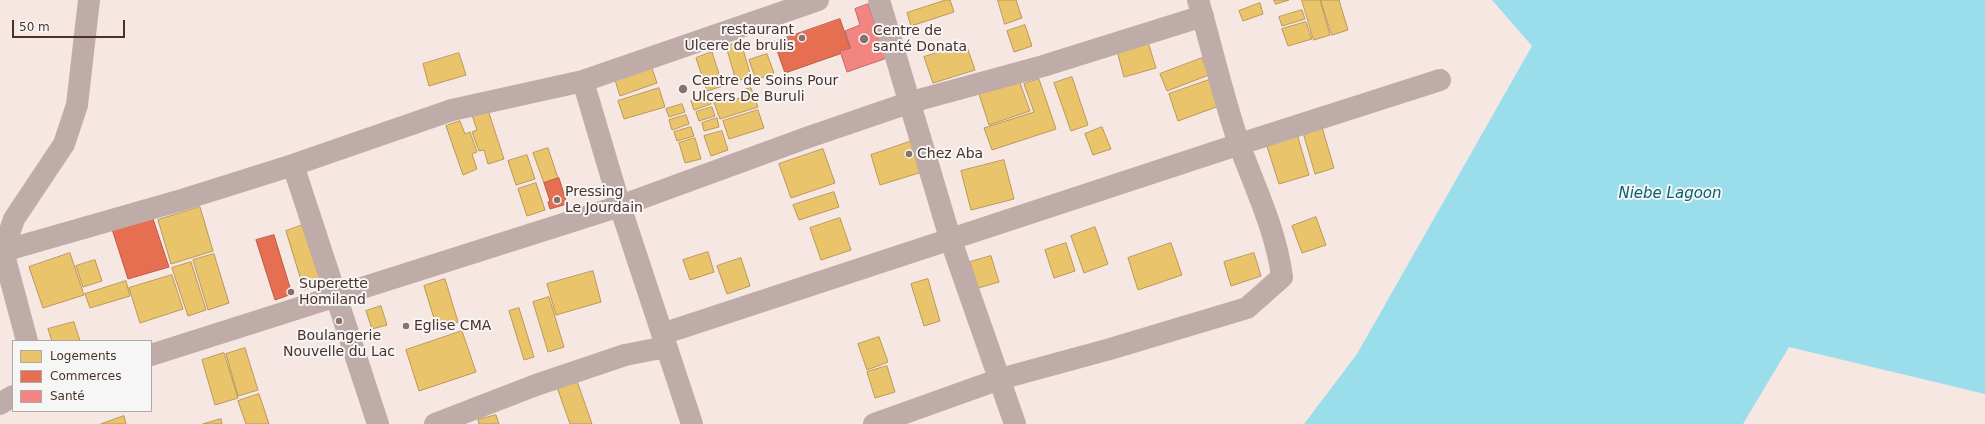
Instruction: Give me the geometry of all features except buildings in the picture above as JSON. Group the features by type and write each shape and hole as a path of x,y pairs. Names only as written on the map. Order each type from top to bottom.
{"street":[{"path":"27,340 1,252 14,218 64,144 77,105 89,0"},
{"path":"1,252 185,199 293,165 452,110 583,81 818,0"},
{"path":"879,0 911,102 950,238 1015,424"},
{"path":"152,355 261,321 334,295 620,206 806,138 911,102 1043,66 1200,8 1240,144 1252,172 1274,237 1282,277 1247,308 1110,349 1000,379 874,424"},
{"path":"435,424 536,385 625,355 950,238 1440,80"},
{"path":"583,81 620,206 692,424"},
{"path":"293,165 334,295 378,424"},
{"path":"0,404 12,397"}],"water":[{"name":"Niebe Lagoon","path":"1492,0 1985,0 1985,394 1789,347 1743,424 1304,424 1357,354 1532,46"}],"place":[{"name":"restaurant Ulcere de brulis","path":"802,38"},
{"name":"Centre de santé Donata","path":"864,39"},
{"name":"Centre de Soins Pour Ulcers De Buruli","path":"683,89"},
{"name":"Chez Aba","path":"909,154"},
{"name":"Pressing Le Jourdain","path":"557,200"},
{"name":"Superette Homiland","path":"291,292"},
{"name":"Boulangerie Nouvelle du Lac","path":"339,321"},
{"name":"Eglise CMA","path":"406,326"}]}
